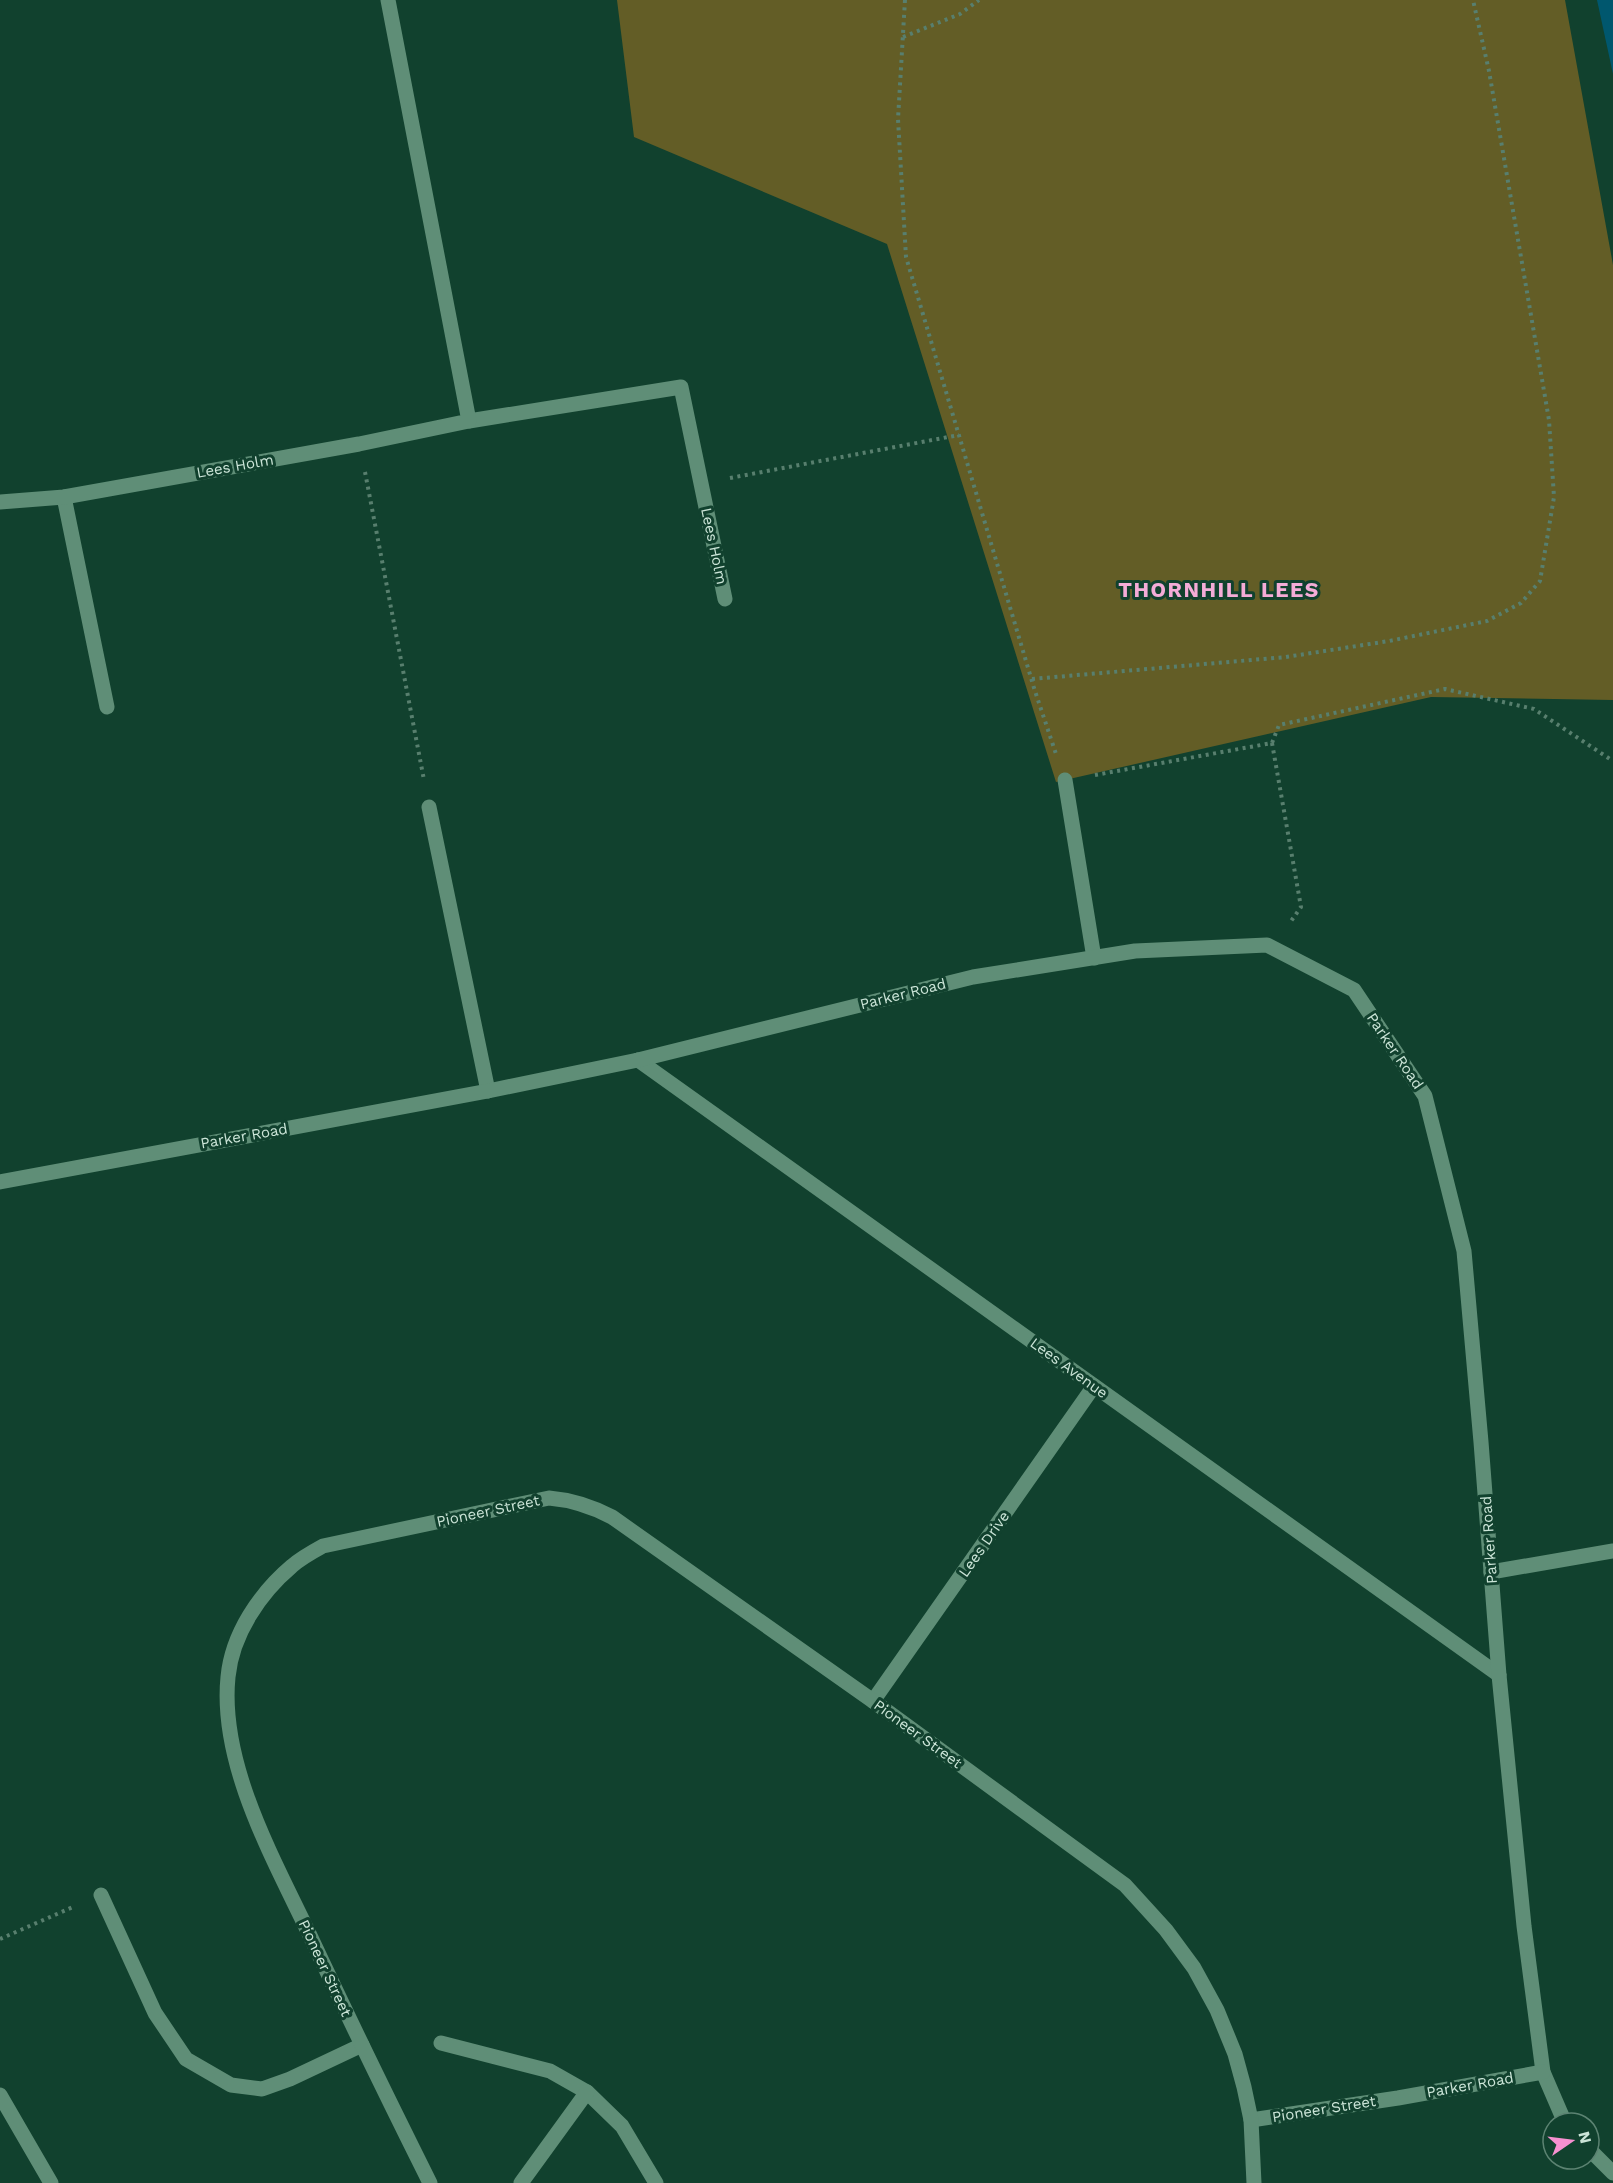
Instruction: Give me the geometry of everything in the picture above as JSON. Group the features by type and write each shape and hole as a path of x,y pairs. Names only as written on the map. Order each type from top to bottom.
{"street":[{"path":"388,0 469,421"},
{"name":"Lees Holm","path":"0,502 64,498 359,444 469,421 681,387 724,599"},
{"path":"64,498 107,706"},
{"path":"1065,780 1094,958"},
{"path":"429,807 488,1091"},
{"name":"Parker Road","path":"0,1182 488,1091 638,1060 973,977 1135,951 1267,945 1354,990 1425,1096 1464,1251 1499,1675 1524,1926 1543,2072 1560,2111"},
{"name":"Lees Avenue","path":"638,1060 1499,1675"},
{"name":"Lees Drive","path":"873,1701 1094,1386"},
{"name":"Pioneer Street","path":"430,2183 362,2045 255,1817 230,1736 226,1705 228,1674 236,1644 250,1614 269,1587 294,1564 322,1546 549,1498 571,1500 591,1506 612,1517 873,1701 1125,1885 1159,1922 1194,1968 1217,2010 1235,2054 1251,2120 1254,2183"},
{"path":"1491,1572 1613,1551"},
{"path":"101,1895 155,2013 186,2059 231,2085 262,2089 290,2079 362,2045"},
{"path":"441,2043 550,2071 587,2092 622,2126 656,2183"},
{"name":"Parker Road","path":"1398,2098 1543,2072"},
{"path":"521,2183 587,2092"},
{"path":"0,2095 51,2183"},
{"name":"Pioneer Street","path":"1251,2120 1398,2098"},
{"path":"1601,2161 1613,2173"}],"path":[{"path":"905,0 898,119 906,257 1032,679 1065,780 1272,743"},
{"path":"903,37 960,14 980,0"},
{"path":"1032,679 1286,657 1400,638 1487,621 1521,603 1540,580 1554,497 1549,420 1489,71 1473,0"},
{"path":"701,483 959,435"},
{"path":"359,444 429,807"},
{"path":"1301,907 1272,743 1279,725 1445,689 1534,709 1613,761"},
{"path":"0,1939 101,1895"}],"shaded area":[{"path":"617,0 1565,0 1613,265 1613,700 1431,697 1056,782 887,244 634,137"}],"water":[{"path":"1597,0 1613,0 1613,74"}],"district":[{"name":"THORNHILL LEES","path":"1219,589"}]}
